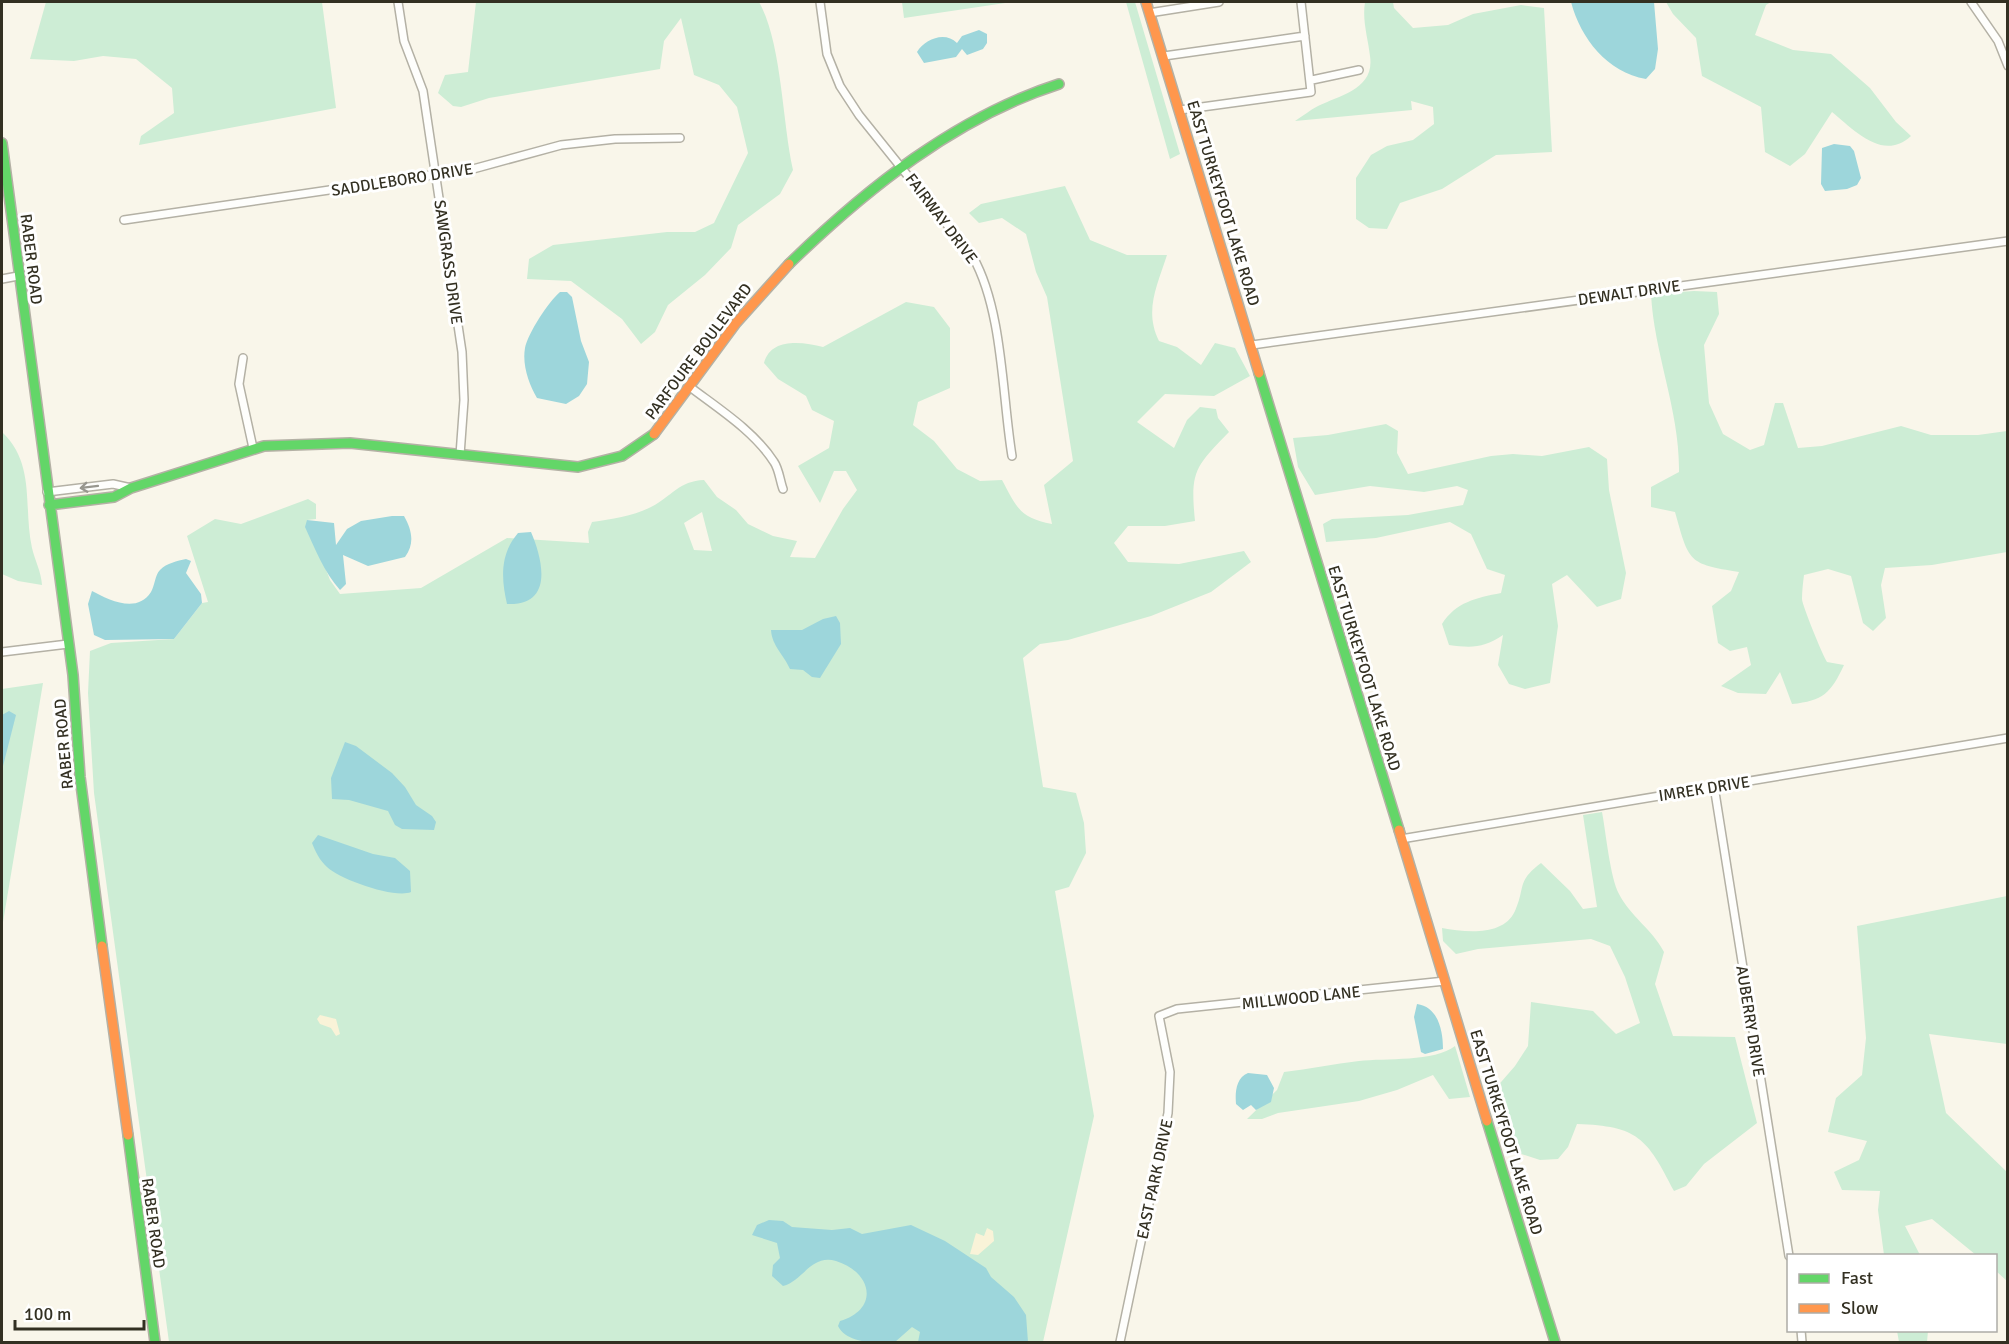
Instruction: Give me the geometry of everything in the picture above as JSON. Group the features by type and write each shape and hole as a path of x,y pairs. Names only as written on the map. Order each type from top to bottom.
{"street":[{"name":"SAWGRASS DRIVE","path":"398,2 404,41 423,91 464,373 460,455"},
{"name":"FAIRWAY DRIVE","path":"820,2 827,54 840,86 859,115 973,257 988,287 1012,456"},
{"name":"EAST TURKEYFOOT LAKE ROAD","path":"1146,2 1555,1342"},
{"path":"1149,13 1219,2"},
{"path":"1180,110 1311,92 1312,80 1301,2"},
{"path":"1971,2 1998,41 2007,66"},
{"path":"1164,56 1305,36"},
{"path":"1312,80 1359,70"},
{"name":"PARFOURE BOULEVARD","path":"49,505 114,497 131,488 164,480 253,448 324,442 555,466 578,467 607,462 629,452 650,438 736,322 771,281 840,218 940,139 984,113 1019,97 1059,84"},
{"name":"SADDLEBORO DRIVE","path":"124,220 473,169 561,145 615,139 680,138"},
{"name":"RABER ROAD","path":"2,143 73,675 80,777 155,1342"},
{"name":"DEWALT DRIVE","path":"1252,345 2007,241"},
{"path":"2,279 18,276"},
{"path":"243,358 239,384 253,448"},
{"path":"690,387 735,420 764,449 776,464 783,489"},
{"name":"PARFOURE BOULEVARD","path":"47,492 113,484 131,488"},
{"path":"2,652 68,644"},
{"name":"IMREK DRIVE","path":"1401,839 2007,738"},
{"name":"AUBERRY DRIVE","path":"1714,786 1789,1254"},
{"name":"MILLWOOD LANE","path":"1159,1016 1177,1010 1445,981"},
{"name":"EAST PARK DRIVE","path":"1120,1342 1168,1113 1170,1072 1159,1016"}],"green space":[{"path":"46,2 322,2 336,108 139,145 141,136 174,113 172,88 136,59 103,56 74,61 30,59"},
{"path":"476,2 759,2 767,19 777,60 793,170 780,194 738,225 731,248 705,275 668,305 655,332 641,344 622,319 571,281 527,279 529,259 553,245 667,232 695,232 714,223 748,153 737,107 719,85 694,75 681,18 664,41 660,69 489,98 461,107 453,106 438,93 445,75 468,72"},
{"path":"902,2 1012,2 904,18"},
{"path":"1126,2 1135,2 1180,154 1170,159"},
{"path":"1365,2 1393,2 1394,8 1413,28 1448,25 1473,14 1521,5 1544,8 1552,152 1496,155 1442,189 1400,203 1387,229 1369,228 1356,219 1356,178 1371,155 1387,146 1413,140 1434,124 1433,107 1411,101 1412,110 1295,121 1315,108 1354,89 1367,76 1370,56 1365,23"},
{"path":"1666,2 1771,2 1766,5 1755,35 1793,50 1831,54 1870,88 1896,122 1911,136 1890,146 1880,145 1859,134 1832,112 1805,154 1790,166 1765,152 1761,107 1702,76 1696,38 1673,14"},
{"path":"1065,186 1090,240 1127,255 1167,255 1152,309 1159,341 1177,347 1201,365 1215,343 1235,348 1250,376 1214,396 1165,394 1137,422 1174,448 1187,420 1200,407 1216,409 1218,418 1229,432 1202,462 1197,471 1193,491 1195,521 1165,526 1128,526 1114,543 1128,562 1179,564 1244,551 1251,562 1211,592 1151,616 1068,640 1040,644 1023,658 1043,787 1076,793 1084,823 1086,853 1069,887 1055,891 1094,1116 1043,1342 169,1342 94,793 88,693 90,651 111,643 174,639 202,603 208,602 187,536 215,519 241,524 308,499 316,504 316,519 307,520 330,580 340,594 421,588 507,538 589,543 588,532 592,522 637,513 658,503 688,483 704,480 717,497 736,510 748,524 773,536 797,541 790,557 815,558 843,509 857,490 846,471 834,471 820,503 798,466 829,448 834,421 812,410 806,396 778,379 764,363 773,349 780,345 797,343 823,347 906,302 934,307 950,328 950,388 918,402 913,425 934,441 957,469 980,481 1002,480 1016,505 1026,515 1052,524 1044,485 1073,461 1047,297 1036,272 1026,234 1002,218 979,223 969,213 981,204","holes":["702,512 712,551 694,550 684,523"]},
{"path":"1717,292 1719,314 1704,345 1709,403 1723,434 1750,450 1764,445 1775,403 1783,403 1798,448 1822,446 1901,426 1931,435 1978,435 2007,431 2007,552 1932,565 1885,568 1881,585 1886,618 1873,631 1863,623 1851,576 1828,569 1804,575 1803,603 1821,650 1827,662 1844,665 1830,689 1811,701 1792,704 1780,672 1766,694 1738,693 1721,686 1751,665 1747,647 1730,651 1718,643 1712,606 1731,591 1739,572 1709,566 1693,558 1684,541 1675,512 1651,507 1651,487 1679,472 1675,427 1657,339 1651,294"},
{"path":"1386,424 1398,431 1397,453 1408,474 1491,456 1513,454 1542,456 1589,447 1607,459 1609,490 1626,573 1621,599 1597,607 1567,575 1552,584 1558,626 1550,683 1525,689 1509,684 1498,665 1503,635 1478,646 1449,645 1442,624 1454,611 1467,602 1501,593 1505,575 1487,569 1471,534 1450,522 1376,538 1326,542 1323,524 1332,519 1408,515 1463,505 1468,490 1457,486 1424,492 1370,486 1315,495 1298,467 1293,438 1328,435"},
{"path":"2,432 13,444 24,472 32,548 42,585 18,581 2,574"},
{"path":"43,683 2,928 2,689"},
{"path":"1602,812 1611,866 1619,894 1664,952 1655,984 1673,1036 1735,1037 1757,1123 1704,1164 1686,1186 1674,1191 1648,1147 1638,1138 1614,1128 1577,1124 1568,1147 1558,1159 1540,1160 1512,1151 1504,1111 1495,1089 1515,1066 1528,1046 1531,1002 1593,1011 1616,1034 1640,1023 1625,977 1610,946 1591,939 1478,949 1456,954 1443,941 1442,928 1483,931 1502,925 1515,911 1528,875 1541,863 1570,891 1583,909 1597,907 1583,815"},
{"path":"2007,896 2007,1044 1929,1034 1946,1113 2007,1172 2007,1281 1997,1272 1997,1254 1975,1254 1932,1219 1905,1226 1919,1254 1884,1254 1878,1210 1880,1191 1842,1190 1834,1172 1859,1160 1867,1141 1828,1132 1836,1098 1862,1075 1866,1038 1857,926"},
{"path":"1455,1046 1470,1097 1449,1099 1433,1075 1397,1090 1359,1101 1278,1113 1262,1119 1247,1119 1277,1090 1284,1072 1359,1061 1423,1057 1435,1055"},
{"path":"1897,1332 1928,1332 1927,1342 1899,1342"}],"sand":[{"path":"320,1015 336,1019 340,1034 336,1036 331,1028 320,1024 317,1019"},
{"path":"987,1228 993,1231 994,1241 978,1255 970,1254 976,1233 984,1236"}],"water":[{"path":"1571,2 1654,2 1658,49 1655,69 1646,79 1619,69 1598,52 1581,29"},
{"path":"979,30 987,34 987,43 983,49 967,55 962,49 956,57 924,63 917,52 930,40 941,37 952,39 957,43 962,36"},
{"path":"1834,144 1850,146 1854,151 1861,178 1857,185 1847,189 1825,191 1821,184 1822,148"},
{"path":"560,292 567,292 572,297 581,341 589,362 587,384 579,396 566,404 537,398 529,381 524,361 525,348 534,326"},
{"path":"404,516 409,526 411,542 405,557 368,566 343,555 346,584 340,590 329,576 316,552 305,527 307,520 334,523 336,545 347,529 361,521"},
{"path":"531,532 541,568 538,589 532,598 522,603 507,604 503,576 508,549 518,533"},
{"path":"186,559 191,561 186,573 201,594 202,603 174,639 105,640 94,635 88,604 92,591 114,601 131,604 138,602 145,599 151,592 160,570 169,564"},
{"path":"836,616 840,623 841,644 820,678 812,677 803,670 790,669 776,646 771,630 802,630 823,619"},
{"path":"9,711 16,715 2,770 2,715"},
{"path":"345,742 356,746 392,773 405,787 416,805 432,816 436,822 434,830 402,829 395,825 388,811 349,800 332,799 331,778"},
{"path":"318,835 373,854 395,858 410,871 411,892 393,893 368,887 333,872 322,862 313,846 312,843"},
{"path":"1417,1004 1430,1010 1438,1020 1443,1049 1425,1054 1421,1052 1414,1017"},
{"path":"1248,1073 1267,1075 1274,1088 1271,1102 1256,1110 1251,1105 1243,1110 1236,1104 1236,1090 1239,1082"},
{"path":"769,1220 783,1221 792,1227 832,1230 850,1228 862,1234 911,1225 945,1241 986,1268 991,1277 1014,1297 1026,1315 1028,1342 918,1342 920,1332 912,1327 895,1342 863,1341 848,1336 838,1326 840,1321 861,1308 866,1300 864,1282 848,1266 827,1260 820,1261 783,1286 772,1276 773,1265 780,1258 777,1243 752,1235 757,1225"}],"traffic: fast":[{"path":"789,264 849,209 914,158 984,116 1021,98 1059,84"},
{"path":"2,143 73,675 80,777 102,946"},
{"path":"1259,373 1399,830"},
{"path":"49,505 114,497 131,488 264,446 350,443 578,467 622,456 654,434"},
{"path":"1487,1121 1555,1342"},
{"path":"128,1135 155,1342"}],"traffic: slow":[{"path":"1146,2 1259,373"},
{"path":"654,434 736,323 789,264"},
{"path":"1399,830 1487,1121"},
{"path":"102,946 128,1135"}]}
